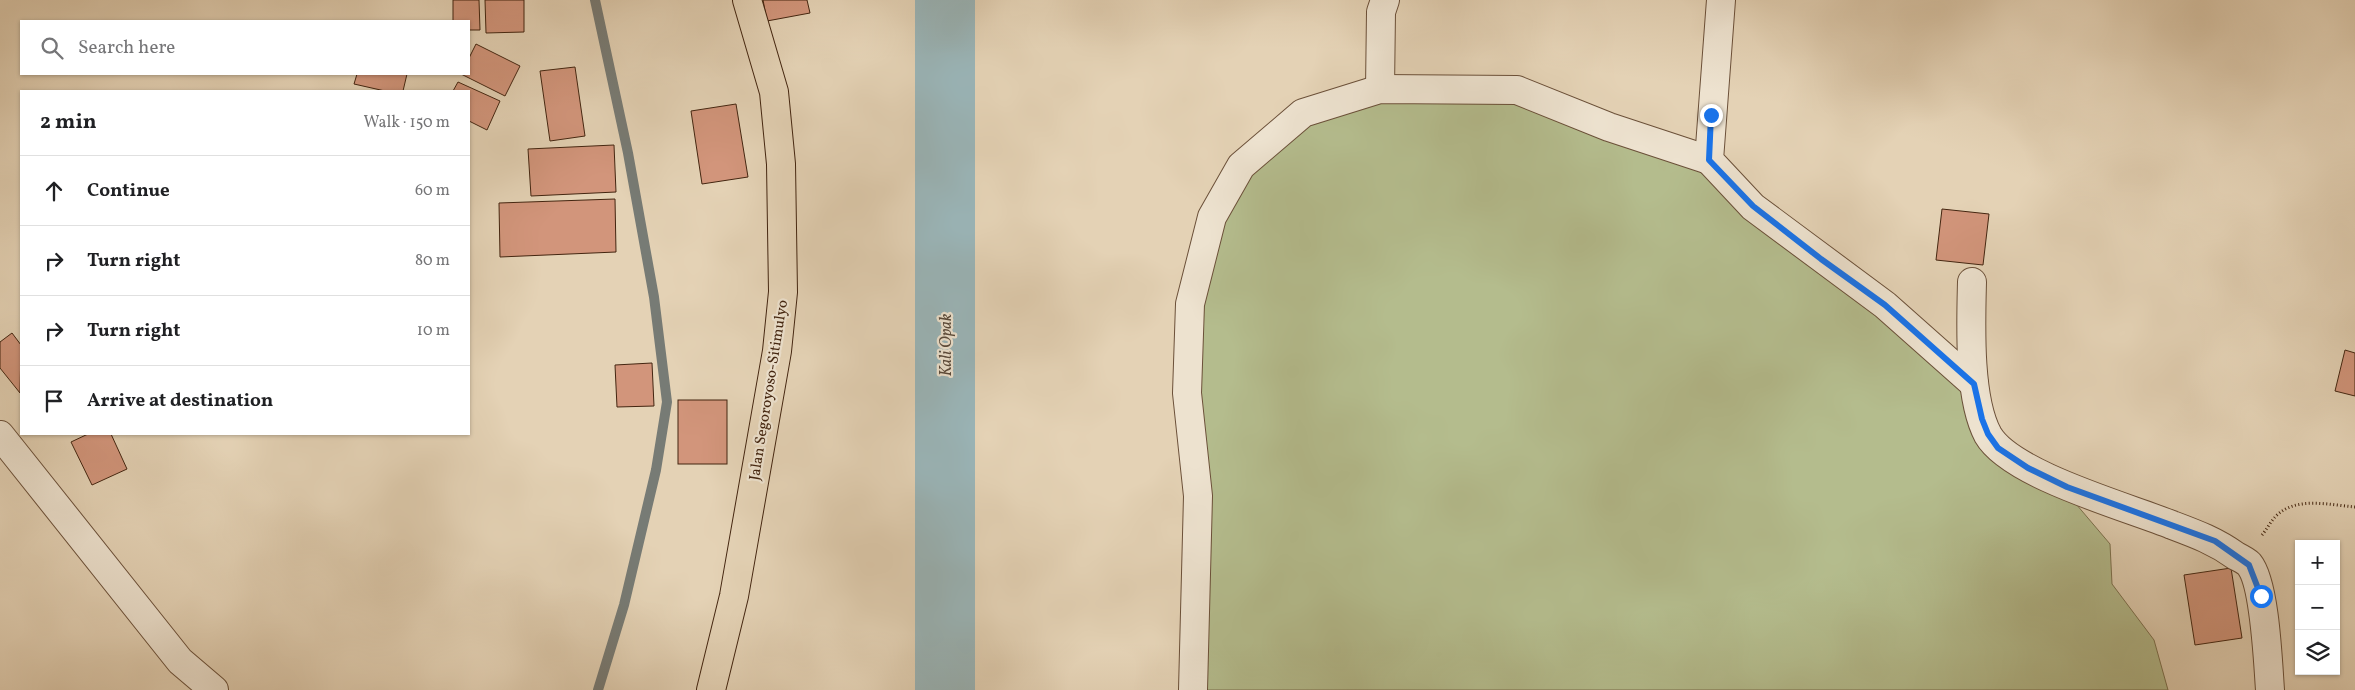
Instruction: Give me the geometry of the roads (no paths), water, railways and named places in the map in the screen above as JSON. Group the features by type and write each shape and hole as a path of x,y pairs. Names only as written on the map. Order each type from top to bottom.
{"main road":[{"name":"Jalan Segoroyoso-Sitimulyo","path":"711,690 734,596 777,352 783,292 781,164 774,92 747,0"}],"street":[{"path":"1380,90 1381,12 1385,0"},
{"path":"1709,160 1721,0"},
{"path":"1192,690 1198,496 1187,393 1190,304 1212,217 1241,166 1304,113 1380,90 1517,90 1610,126 1709,160 1753,206 1821,259 1885,305 1974,384"},
{"path":"1972,282 1970,333 1974,384 1988,434 1998,448 2020,463 2067,487 2215,541 2249,565 2261,596 2270,690"},
{"path":"0,435 180,661 214,690"}],"waterway":[{"path":"595,0 628,153 654,297 667,402 656,470 624,605 598,690"},
{"name":"Kali Opak","path":"945,0 945,690"}]}
